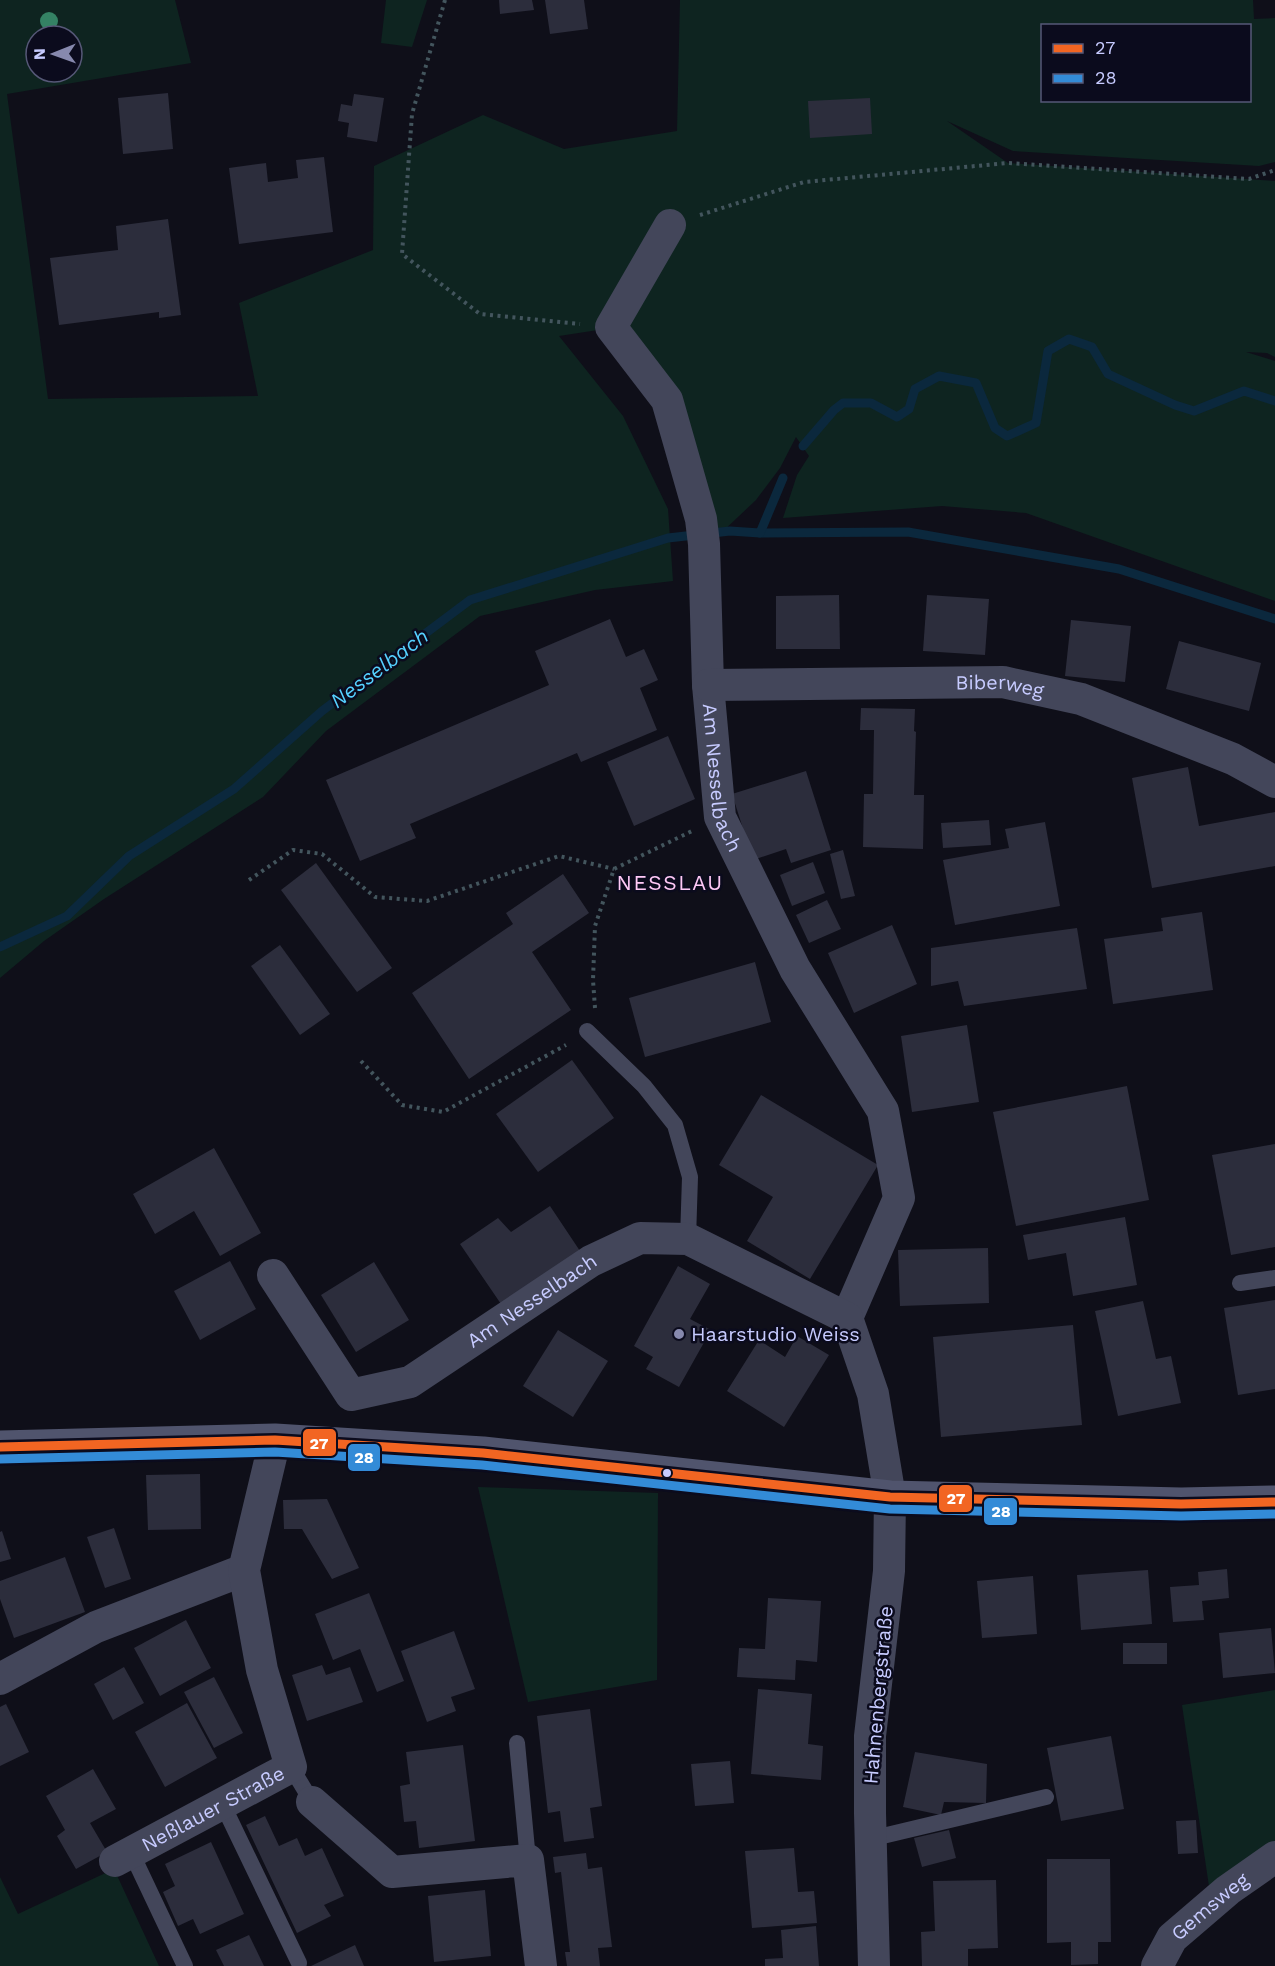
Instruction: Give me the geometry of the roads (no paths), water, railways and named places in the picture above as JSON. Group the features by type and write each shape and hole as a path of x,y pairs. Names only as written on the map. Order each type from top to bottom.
{"main road":[{"path":"0,1447 275,1440 483,1453 890,1497 1181,1504 1275,1502"}],"street":[{"name":"Am Nesselbach","path":"273,1275 351,1395 410,1382 591,1261 640,1238 688,1239 847,1318 899,1198 883,1111 795,969 720,817 708,685 702,531 667,400 611,327 670,225"},
{"name":"Biberweg","path":"708,685 1003,682 1081,699 1233,759 1275,782"},
{"path":"847,1318 873,1394 890,1497"},
{"name":"Neßlauer Straße","path":"123,1856 291,1767 262,1670 244,1570 275,1440"},
{"name":"Hahnenbergstraße","path":"874,1966 870,1736 889,1571 890,1497"},
{"path":"0,1679 96,1627 244,1570"},
{"path":"312,1803 392,1872 528,1860 541,1966"},
{"name":"Gemsweg","path":"1157,1966 1172,1938 1228,1890 1275,1857"}],"lane":[{"path":"588,1031 644,1086 675,1125 690,1177 688,1239"},
{"path":"1240,1283 1275,1278"},
{"path":"517,1743 528,1860"},
{"path":"291,1767 312,1803"},
{"path":"870,1839 1046,1797"},
{"path":"222,1803 299,1964"},
{"path":"123,1856 184,1966"}],"waterway":[{"name":"Nesselbach","path":"803,446 834,410 843,403 871,403 897,417 909,409 915,389 939,376 976,383 995,428 1007,436 1036,423 1048,351 1069,339 1092,347 1108,374 1175,405 1194,411 1244,391 1275,401"},
{"name":"Nesselbach","path":"0,947 67,916 129,856 234,789 322,711 470,600 668,538 730,531 760,533 783,478"},
{"path":"760,533 908,532 1119,569 1275,619"}],"place":[{"name":"Haarstudio Weiss","path":"679,1334"}],"district":[{"name":"NESSLAU","path":"670,882"}]}
